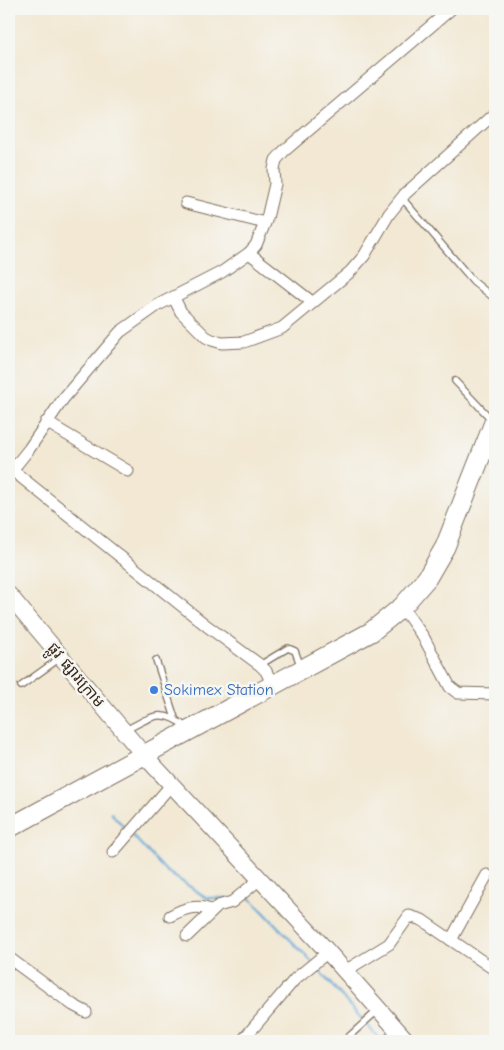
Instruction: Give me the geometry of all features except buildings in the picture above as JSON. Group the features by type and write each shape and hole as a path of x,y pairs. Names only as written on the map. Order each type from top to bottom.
{"highway":[{"path":"9,828 143,754 182,724 272,684 371,632 402,607 427,578 445,547 495,421"}],"main road":[{"name":"ផ្លូវ ផ្សារក្រោម","path":"9,596 143,754 260,878 324,955 345,971 395,1038"}],"street":[{"path":"272,684 266,671 260,665 207,626 10,472 29,449 46,422 120,332 158,305 222,272 249,253 256,245 265,223 275,184 274,169 276,160 284,151 451,9"},
{"path":"174,298 181,312 206,337 222,343 244,342 282,328 350,272 364,256 402,198 495,113"},
{"path":"186,203 265,223"},
{"path":"249,253 312,302"},
{"path":"46,422 128,471"},
{"path":"402,607 424,638 450,688 458,693 495,694"},
{"path":"113,852 172,784"},
{"path":"451,940 487,875"},
{"path":"187,936 212,911 239,897 260,878"},
{"path":"170,916 184,909 201,907 212,911"},
{"path":"345,971 389,944 409,916 422,920 495,970"},
{"path":"242,1041 295,979 324,955"},
{"path":"9,958 72,1005 86,1012"}],"lane":[{"path":"402,198 473,281 495,299"},
{"path":"454,381 495,421"},
{"path":"260,665 288,648 294,651 302,669"},
{"path":"21,686 61,657"},
{"path":"156,660 182,724"},
{"path":"124,731 152,716 160,714 182,724"},
{"path":"344,1041 375,1013"}],"waterway":[{"path":"111,813 127,830"},
{"path":"133,836 166,871 207,898 229,898"},
{"path":"245,897 249,897 312,962"},
{"path":"315,966 381,1041"}],"place":[{"name":"Sokimex Station","path":"154,690"}]}
